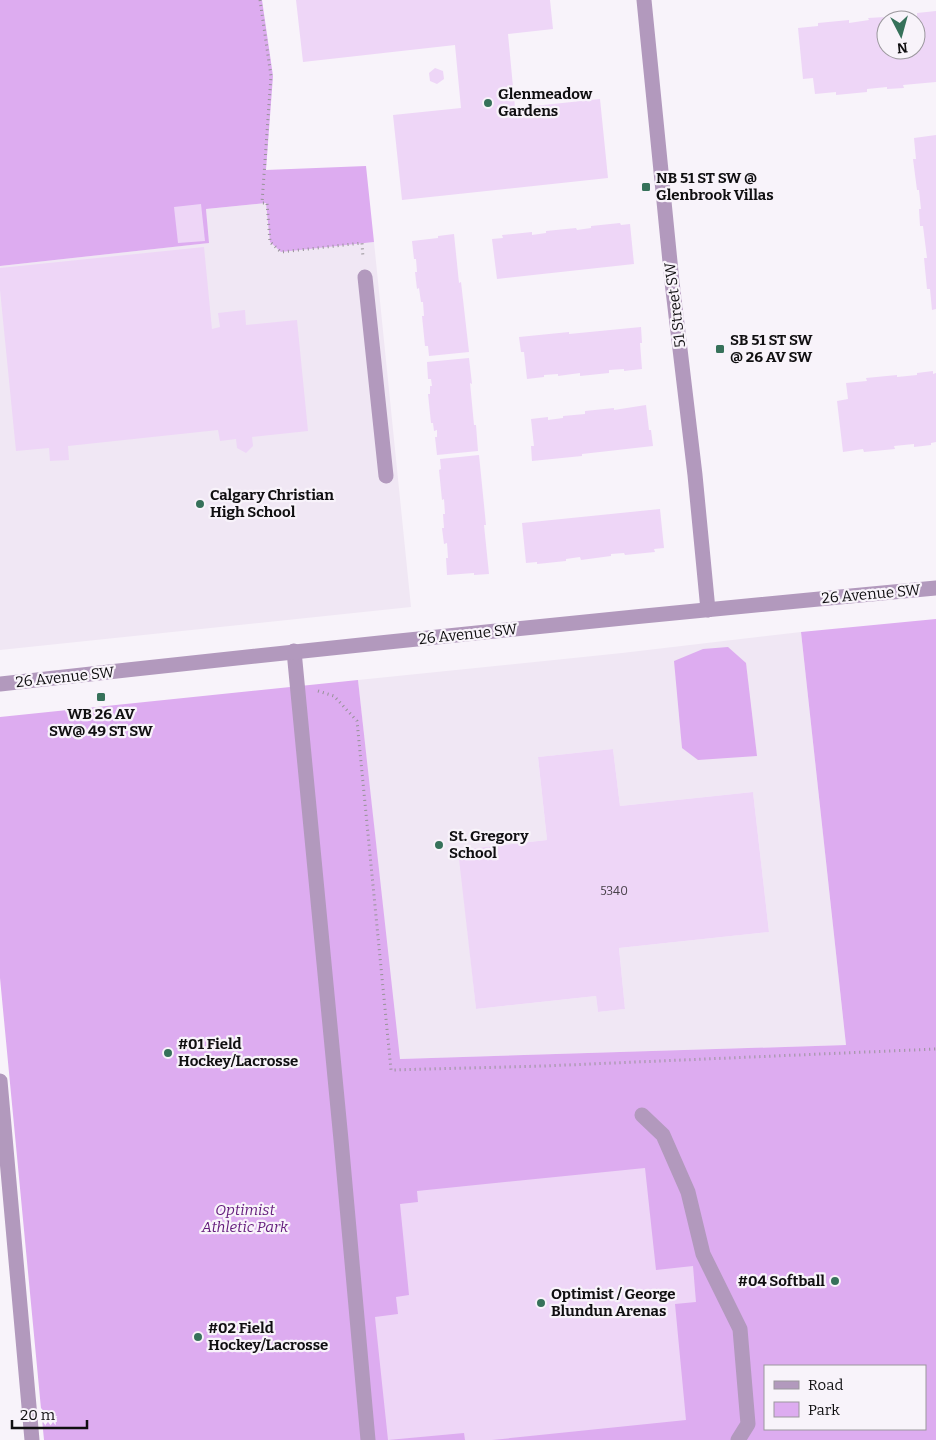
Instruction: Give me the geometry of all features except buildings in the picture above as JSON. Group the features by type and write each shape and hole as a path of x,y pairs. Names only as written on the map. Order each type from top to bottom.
{"street":[{"name":"51 Street SW","path":"644,0 672,282 695,475 708,610"},
{"path":"365,277 386,476"},
{"name":"26 Avenue SW","path":"0,684 294,652 936,588"},
{"path":"294,652 368,1440"},
{"path":"0,1082 32,1440"},
{"path":"642,1115 663,1135 688,1192 703,1254 740,1329 748,1424 738,1440"}],"path":[{"path":"260,0 271,76 262,203 267,203 270,242 281,252 362,243 365,277"},
{"path":"298,686 334,696 357,721 391,1070 544,1066 936,1049"}],"shaded area":[{"name":"Calgary Christian High School","path":"267,203 270,242 281,252 374,242 411,607 0,650 0,266 208,243 206,209"},
{"name":"St. Gregory School","path":"801,632 846,1045 399,1059 358,680 622,653","holes":["613,749 620,806 753,792 769,932 619,948 625,1009 598,1012 596,996 476,1009 459,850 547,840 538,757"]}],"green space":[{"path":"0,0 262,0 273,76 266,170 366,166 374,242 281,252 270,242 266,203 206,209 209,243 0,266"},
{"name":"Optimist Athletic Park","path":"936,619 936,1440 44,1440 0,978 0,717 358,680 400,1059 846,1045 801,632"},
{"path":"728,647 746,663 757,756 698,760 682,748 674,661 703,649"}],"place":[{"name":"Glenmeadow Gardens","path":"488,103"},
{"name":"NB 51 ST SW @ Glenbrook Villas","path":"646,187"},
{"name":"SB 51 ST SW @ 26 AV SW","path":"720,349"},
{"name":"Calgary Christian High School","path":"200,504"},
{"name":"WB 26 AV SW@ 49 ST SW","path":"101,697"},
{"name":"St. Gregory School","path":"439,845"},
{"name":"#01 Field Hockey/Lacrosse","path":"168,1053"},
{"name":"#04 Softball","path":"835,1281"},
{"name":"Optimist / George Blundun Arenas","path":"541,1303"},
{"name":"#02 Field Hockey/Lacrosse","path":"198,1337"}]}
